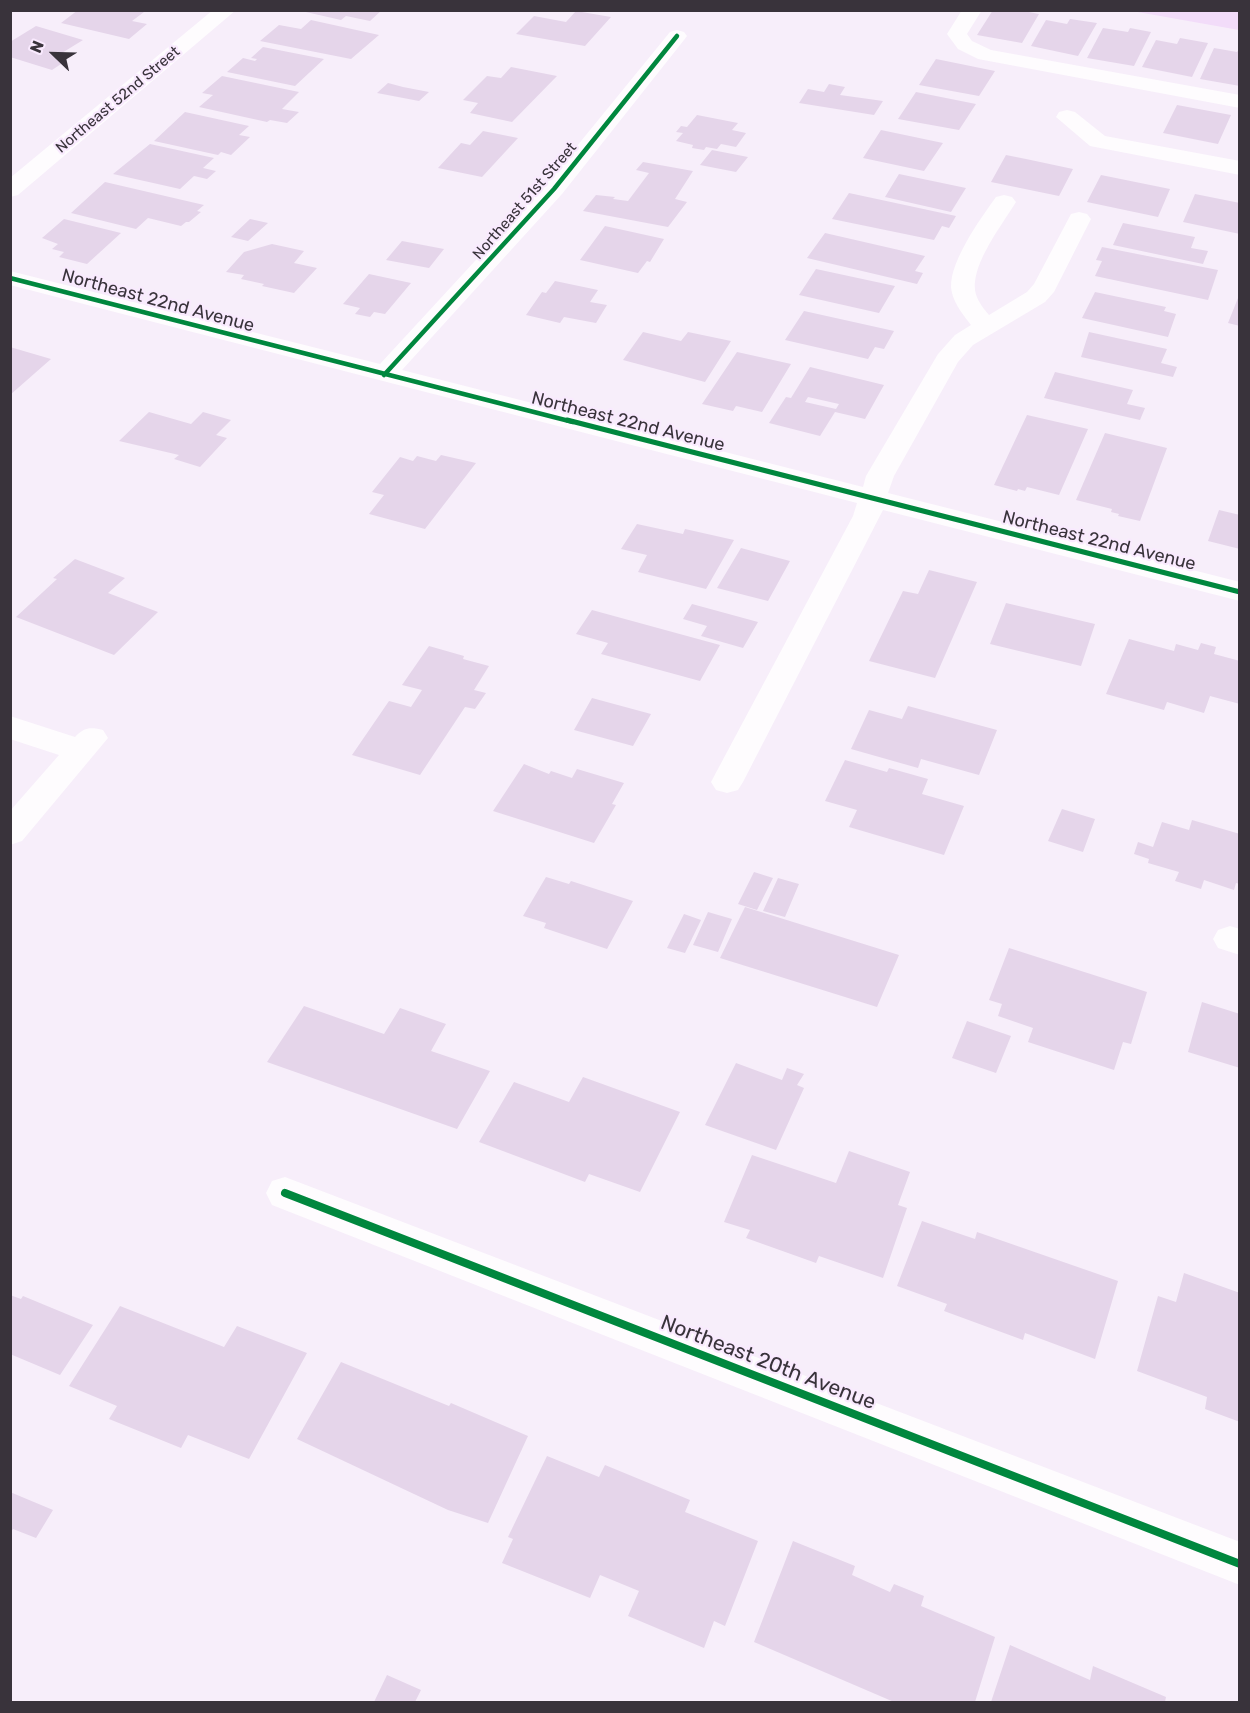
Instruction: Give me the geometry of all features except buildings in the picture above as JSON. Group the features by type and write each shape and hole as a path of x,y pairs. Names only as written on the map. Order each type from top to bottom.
{"street":[{"name":"Northeast 52nd Street","path":"10,190 226,10"},
{"path":"972,10 957,34 965,45 985,55 1239,102"},
{"name":"Northeast 51st Street","path":"384,375 554,189 677,36"},
{"path":"1067,117 1098,141 1239,168"},
{"path":"984,327 963,292 964,275 969,262 1004,202"},
{"path":"727,782 867,516 879,476 947,359 964,340 1036,297 1045,287 1079,219"},
{"name":"Northeast 22nd Avenue","path":"10,278 1239,592"},
{"path":"10,727 86,744 10,833"},
{"name":"Northeast 20th Avenue","path":"285,1193 1239,1564"}],"shaded area":[{"path":"1132,11 1239,11 1239,30"}],"cycle path":[{"path":"384,375 554,189 677,36"},
{"path":"10,278 1240,592"},
{"path":"285,1193 1240,1564"}]}
